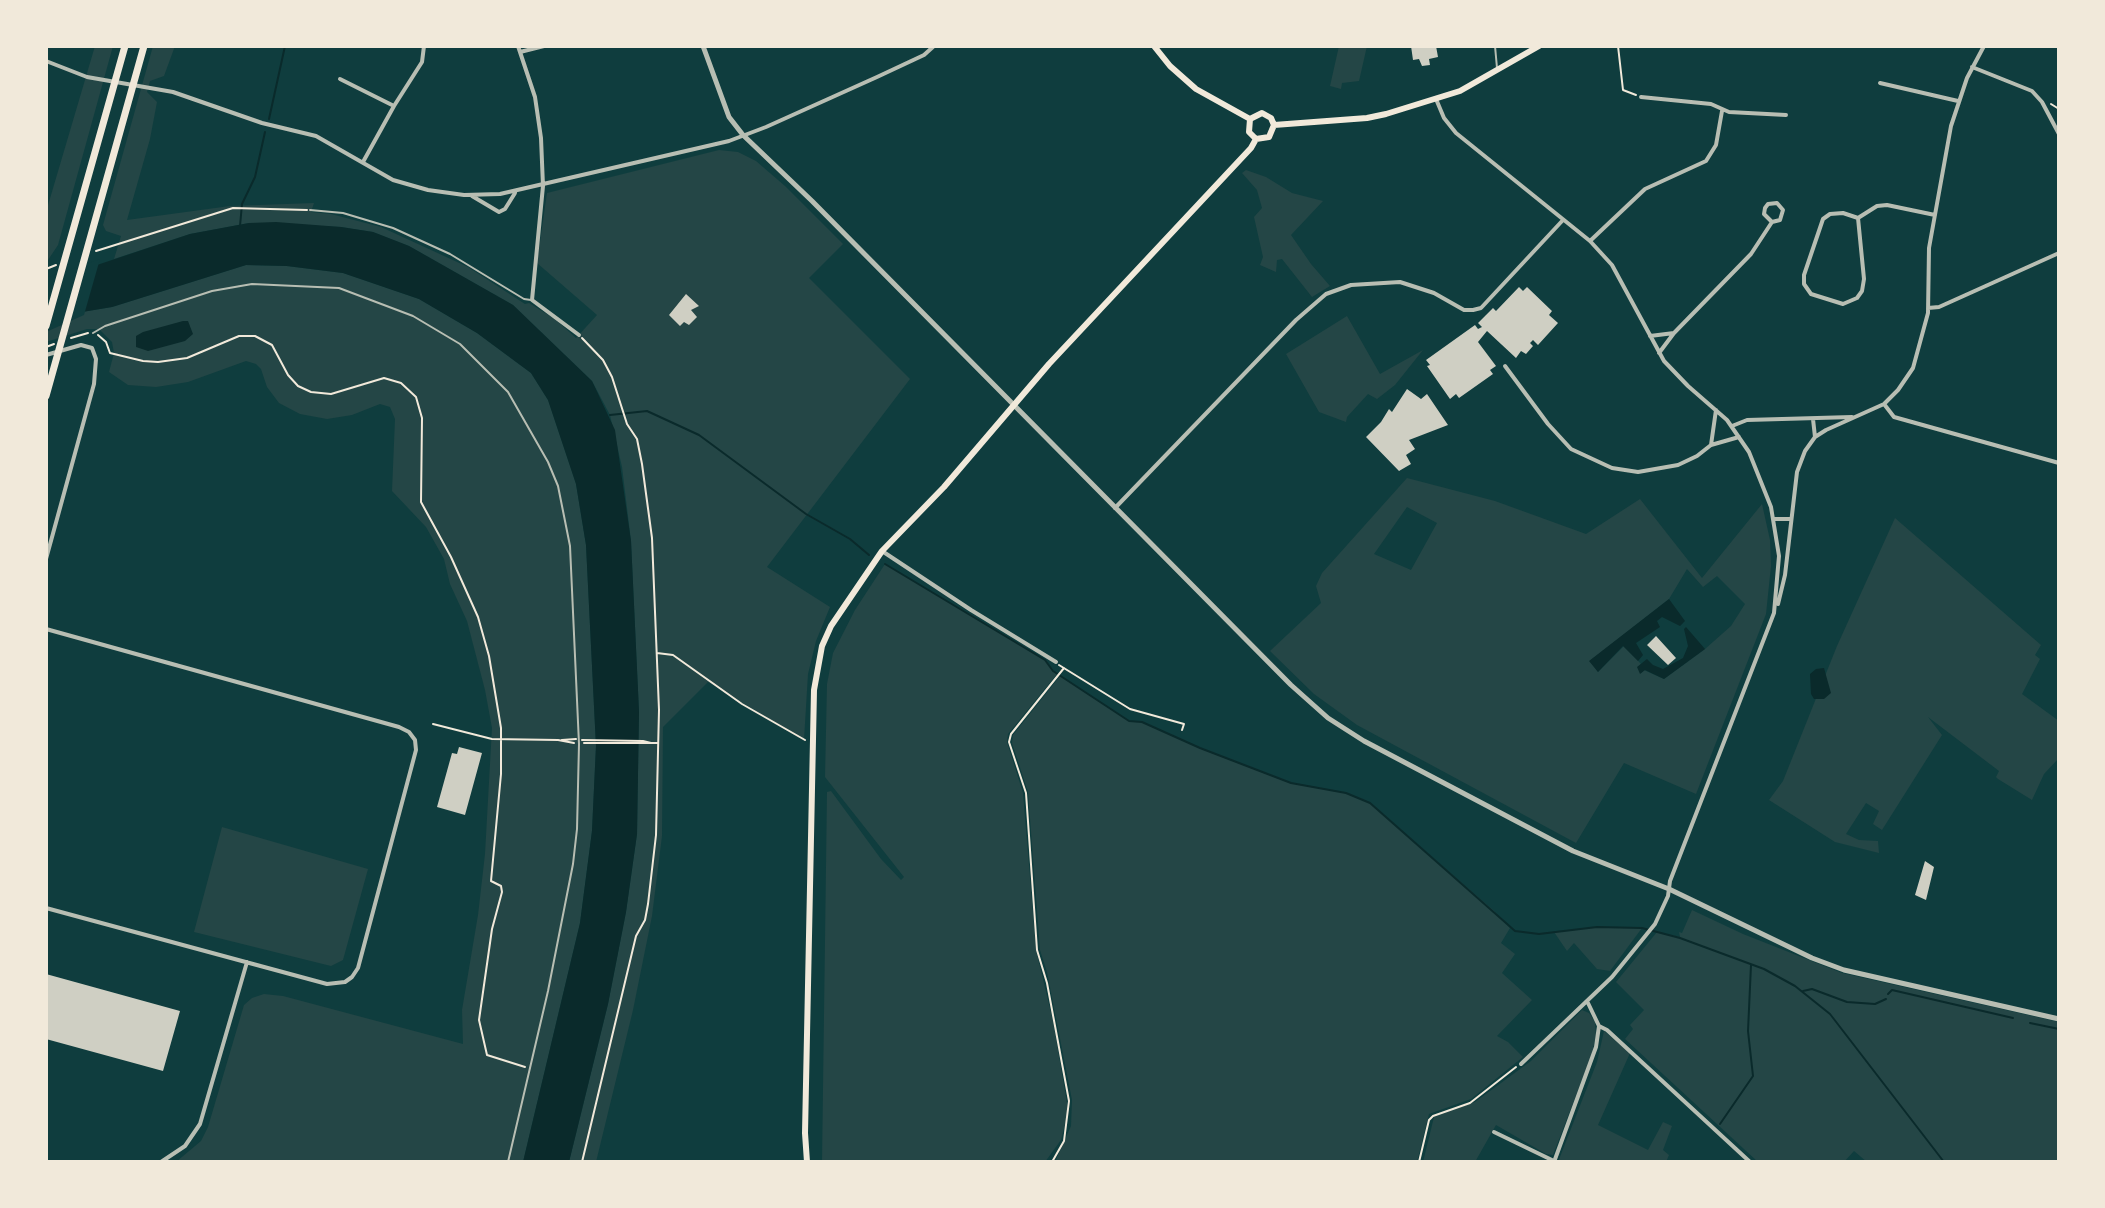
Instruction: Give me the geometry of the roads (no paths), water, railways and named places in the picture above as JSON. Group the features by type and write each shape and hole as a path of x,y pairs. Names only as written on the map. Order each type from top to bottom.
{"highway":[{"path":"46,326 125,46"},
{"path":"46,396 144,46"}],"main road":[{"path":"1154,46 1170,66 1196,89 1250,119"},
{"path":"1274,125 1371,118 1436,99 1471,85 1539,46"},
{"path":"1250,119 1262,113 1271,118 1274,125 1269,137 1256,139"},
{"path":"1250,119 1249,132 1256,139"},
{"path":"807,1162 805,1133 814,690 822,646 838,613 882,551 944,487 1013,406 1256,139"}],"street":[{"path":"363,162 422,62 424,46"},
{"path":"518,46 538,117 543,186 532,300 579,335"},
{"path":"520,52 544,46"},
{"path":"703,46 729,117 743,135 1312,706 1346,731 1573,851 1669,889 1792,949 1837,967 2059,1019"},
{"path":"46,61 87,77 173,92 262,123 316,136 393,180 428,190 470,195 515,193 743,135 877,77 924,55 934,46"},
{"path":"1521,1064 1588,1003 1647,937 1668,896 1774,613 1785,575 1799,461 1815,437 1884,404 1913,368 1928,308 1929,248 1958,101 1984,46"},
{"path":"1972,67 2021,85 2042,102 2059,134"},
{"path":"340,79 394,106"},
{"path":"1880,83 1958,101"},
{"path":"1641,97 1711,104 1722,111 1786,115"},
{"path":"1436,99 1444,118 1456,133 1590,241 1619,276 1659,353 1673,372 1732,426 1758,472 1774,519 1780,571 1774,613"},
{"path":"1590,241 1645,189 1706,161 1716,145 1722,111"},
{"path":"470,195 499,212 505,209 515,193"},
{"path":"1659,353 1674,333 1751,254 1772,222 1782,216 1783,210 1777,203 1768,204 1765,208 1764,214 1772,222"},
{"path":"1858,218 1864,279 1862,291 1857,298 1843,304 1811,294 1804,284 1804,275 1823,219 1835,213 1858,218 1877,206 1887,205 1935,215"},
{"path":"1115,508 1296,320 1326,294 1351,285 1389,280 1426,290 1464,310 1481,308 1563,220"},
{"path":"1928,308 1939,307 2059,253"},
{"path":"1650,336 1674,333"},
{"path":"46,355 81,345 92,348 96,359 94,384 46,559"},
{"path":"1505,366 1559,437 1571,449 1595,462 1624,470 1653,471 1687,461 1711,445 1739,437"},
{"path":"1884,404 1894,417 2059,463"},
{"path":"1711,445 1716,410"},
{"path":"1732,426 1747,420 1854,417"},
{"path":"1813,419 1815,437"},
{"path":"1774,519 1791,519"},
{"path":"882,551 1056,662"},
{"path":"46,629 399,727 409,732 415,740 415,760 358,968 345,982 327,984 46,908"},
{"path":"161,1162 185,1146 200,1124 247,962"},
{"path":"1494,1132 1554,1161 1592,1064 1599,1026 1588,1003"},
{"path":"1599,1026 1750,1162"}],"lane":[{"path":"1495,46 1498,70"},
{"path":"310,210 343,213 393,228 450,254 524,299 532,300"},
{"path":"93,333 105,326 212,291 252,284 339,288 413,316 460,344 508,392 548,462 558,486 570,546 579,744 573,864 508,1162"}],"waterway":[{"path":"269,119 285,46"},
{"path":"240,226 242,204 255,177 265,132"},
{"path":"610,415 647,411 699,435 806,514 850,539 869,555"},
{"path":"885,564 1045,660 1053,671 1129,721 1142,722 1291,783 1346,793 1370,803 1515,931 1539,934 1597,927 1642,928 1680,938 1764,969 1795,986 1830,1014 1944,1162"},
{"path":"1720,1124 1753,1076 1748,1031 1751,965"},
{"path":"1803,991 1812,989 1847,1002 1875,1004 1886,999"},
{"path":"1888,994 1892,990 2013,1018"},
{"path":"2030,1023 2059,1029"}]}
